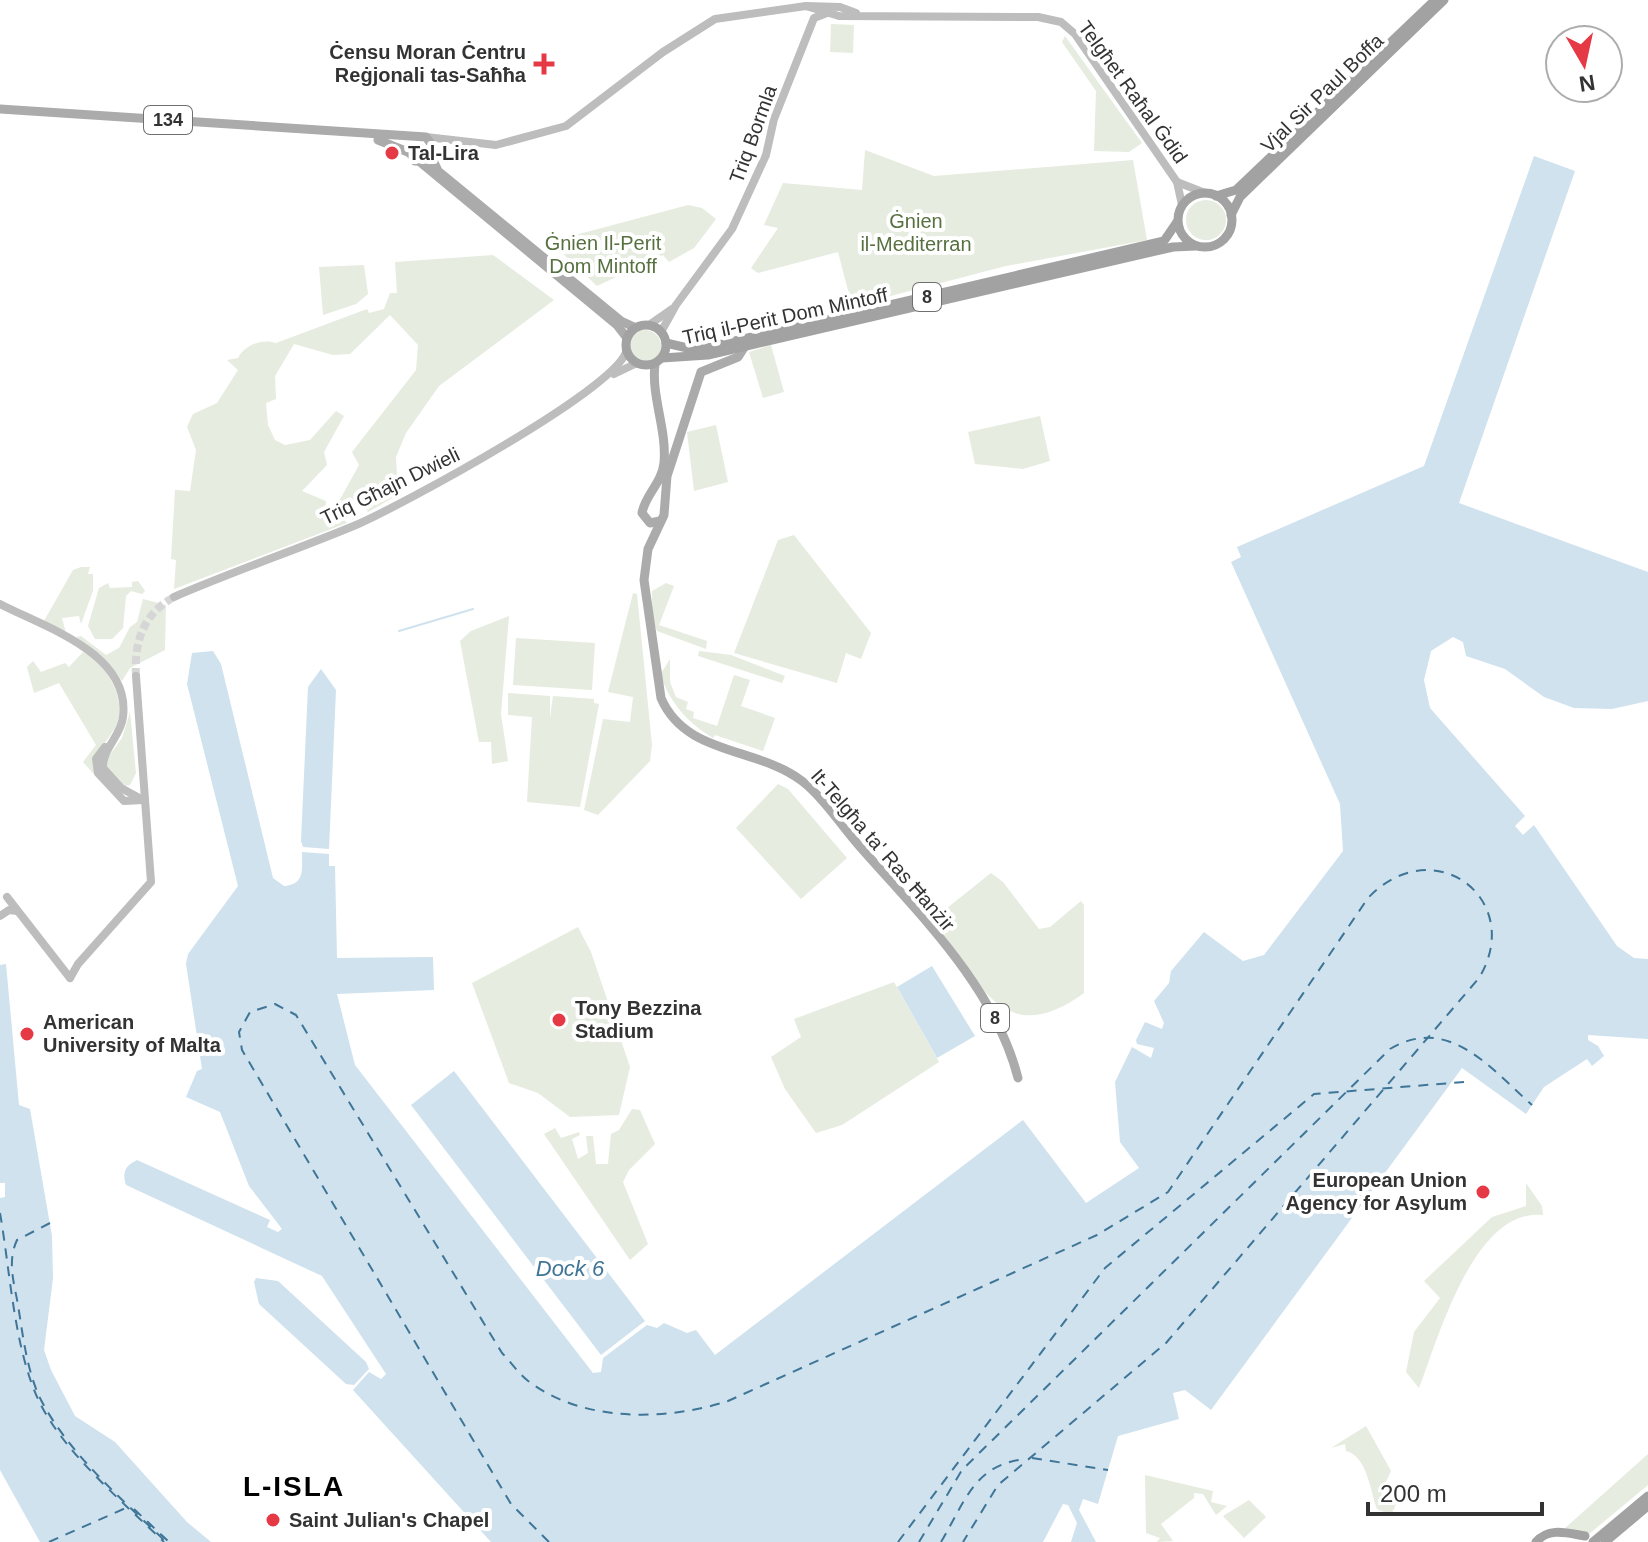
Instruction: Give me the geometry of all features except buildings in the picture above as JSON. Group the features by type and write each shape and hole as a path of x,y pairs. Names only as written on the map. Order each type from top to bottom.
{"highway":[{"name":"Vjal Sir Paul Boffa","path":"1216,196 1236,190 1435,0"},
{"name":"Vjal Sir Paul Boffa","path":"1231,215 1240,197 1444,0"},
{"path":"1196,246 1185,239 1177,222 1182,205 1205,193 1216,196 1231,215"},
{"name":"8","path":"1196,246 1211,246 1225,238 1231,215"},
{"name":"Triq il-Perit Dom Mintoff","path":"666,343 696,350 1149,245 1164,241 1177,222"},
{"name":"Triq il-Perit Dom Mintoff","path":"650,363 708,355 1173,247 1196,246"},
{"path":"626,352 627,338 634,327 649,325 661,332 666,343 650,363"},
{"name":"8","path":"626,352 650,363"},
{"path":"1539,1542 1553,1536 1586,1539 1648,1496"},
{"path":"1605,1542 1648,1506"}],"main road":[{"path":"634,327 621,321 438,171 426,137 496,145 563,128 663,52 715,19 806,6 838,8"},
{"name":"Telgħet Raħal Ġdid","path":"838,8 864,15 1038,17 1061,22 1075,34 1177,182 1182,205"},
{"name":"Triq Bormla","path":"661,332 676,305 732,229 766,155 774,119 814,18 838,8"},
{"name":"134","path":"0,109 412,139 426,137"},
{"name":"134","path":"335,132 376,139 408,152"},
{"path":"412,139 408,152 415,161 617,325 627,338"},
{"path":"415,161 456,141"},
{"name":"Telgħet Raħal Ġdid","path":"1177,182 1205,193"},
{"name":"Triq Bormla","path":"649,325 676,305"},
{"path":"669,440 683,429 701,372 738,357 745,346"},
{"name":"Triq Għajn Dwieli","path":"174,597 362,522 510,441 606,378 622,362 626,352"},
{"name":"Triq Għajn Dwieli","path":"606,378 650,363"},
{"name":"8","path":"650,363 669,440 662,516"},
{"name":"8","path":"643,519 645,504 660,479 669,440"},
{"path":"643,519 650,523 662,516 658,502 645,504"},
{"name":"It-Telgħa ta' Ras Ħanżir","path":"648,549 662,516"},
{"name":"It-Telgħa ta' Ras Ħanżir","path":"643,519 648,549 644,590 661,698 667,711 704,743 764,760 804,783 959,965 996,1029 1014,1079"},
{"path":"0,604 96,655 112,676 121,696 123,716 102,764 107,774 125,790 143,800"},
{"path":"0,915 7,897 70,978 78,964 151,882 136,676"},
{"path":"119,730 100,752 96,765 124,801 143,800"},
{"path":"125,790 137,784 142,773"},
{"path":"0,915 12,909 21,914"},
{"path":"61,963 78,964"}],"green space":[{"path":"831,24 854,25 853,53 830,52"},
{"path":"1065,36 1142,143 1129,152 1094,151 1096,91 1062,42"},
{"name":"Ġnien il-Mediterran","path":"865,150 934,176 1133,160 1147,240 1006,266 852,306 838,252 758,273 751,268 778,228 764,225 783,183 862,190"},
{"path":"1206,200 1220,206 1226,220 1220,234 1206,240 1192,234 1186,220 1192,206"},
{"name":"Ġnien Il-Perit Dom Mintoff","path":"688,205 702,208 716,219 694,248 669,262 663,255 597,286 553,244 553,241"},
{"path":"493,255 554,300 439,386 406,433 396,457 398,495 368,512 360,499 349,501 341,508 338,503 359,465 352,452 416,370 418,345 390,315 350,354 333,355 294,344 275,376 276,399 266,403 268,425 275,440 285,445 310,440 336,411 344,416 324,452 327,465 302,491 326,501 325,510 332,519 337,512 347,523 174,589 176,560 171,559 175,490 190,491 196,450 187,427 193,414 217,403 238,370 227,360 238,358 254,344 265,341 276,343 367,309 369,313 384,309 390,293 397,293 395,262"},
{"path":"364,265 368,294 356,304 323,315 319,267"},
{"path":"645,330 656,335 661,346 656,357 645,362 634,357 629,346 634,335"},
{"path":"771,345 784,392 763,398 749,352"},
{"path":"1040,416 1050,461 1023,469 975,464 968,432"},
{"path":"716,425 728,482 694,491 687,432"},
{"path":"794,535 871,633 861,659 846,653 837,683 734,653 778,540"},
{"path":"90,567 88,574 93,574 93,591 81,624 79,616 62,618 66,633 44,621 73,570"},
{"path":"138,581 145,591 142,594 131,591 126,596 123,628 112,639 95,639 88,626 99,588 108,583 110,588 132,587 132,582"},
{"path":"666,583 674,586 659,625 707,641 706,649 657,631 652,620 652,591"},
{"path":"633,593 637,594 652,745 650,761 598,815 584,810 603,719 630,722 633,697 608,692"},
{"path":"143,599 166,605 165,650 130,668 122,681 104,658 76,637 81,636 106,655 119,648 130,627 137,622"},
{"path":"509,616 501,714 508,761 492,764 491,742 479,742 460,641 471,631"},
{"path":"516,638 595,643 592,690 513,685"},
{"path":"699,651 731,655 785,676 782,683 698,656"},
{"path":"83,652 105,670 118,698 116,727 95,755 99,780 83,762 96,745 59,683 34,693 27,667 33,661 41,672 65,663 69,667"},
{"path":"670,659 670,682 676,697 688,702 686,709 694,712 693,718 717,726 734,675 750,680 741,706 775,718 763,751 715,735 713,738 688,719 675,704 660,675"},
{"path":"508,693 550,696 550,718 553,696 594,699 594,703 599,704 580,807 527,802 532,717 508,715"},
{"path":"130,712 136,773 130,785 124,786 107,771 106,760 122,738"},
{"path":"778,784 788,789 847,858 801,899 736,828"},
{"path":"991,873 1003,882 1039,929 1050,927 1081,901 1084,905 1084,993 1055,1010 1031,1015 1011,1012 994,1001 979,984 932,920"},
{"path":"578,927 591,952 630,1067 619,1115 570,1117 538,1093 509,1083 472,983"},
{"path":"894,982 939,1062 842,1125 816,1133 785,1089 771,1057 801,1037 794,1019"},
{"path":"632,1109 640,1110 655,1144 629,1170 623,1182 648,1244 630,1260 544,1134 555,1128 561,1138 579,1132 580,1135 572,1139 578,1159 588,1153 586,1136 593,1136 596,1164 608,1164 611,1134 619,1130"},
{"path":"1526,1183 1542,1206 1543,1215 1519,1218 1497,1232 1478,1253 1448,1310 1419,1388 1406,1372 1414,1332 1440,1298 1424,1281 1492,1217 1526,1206"},
{"path":"1366,1426 1391,1471 1381,1493 1397,1502 1391,1515 1377,1509 1363,1467 1353,1454 1346,1451 1345,1444 1331,1448"},
{"path":"1648,1454 1648,1485 1589,1534 1564,1529"},
{"path":"1145,1475 1213,1491 1211,1502 1227,1506 1216,1515 1203,1494 1194,1493 1194,1498 1161,1524 1173,1541 1157,1542 1160,1538 1146,1533"},
{"path":"1249,1500 1266,1517 1244,1538 1223,1516"}],"water":[{"path":"1534,156 1575,171 1459,503 1648,572 1648,701 1612,709 1574,708 1544,697 1505,669 1466,656 1463,642 1453,637 1431,651 1424,680 1430,708 1525,816 1515,826 1523,835 1534,825 1617,946 1634,958 1648,959 1648,1039 1588,1035 1588,1040 1598,1046 1604,1056 1592,1066 1587,1059 1544,1087 1526,1114 1462,1068 1211,1410 1185,1390 1173,1393 1179,1419 1118,1436 1098,1504 1083,1499 1079,1510 1096,1542 1071,1542 1077,1523 1068,1505 1063,1504 1043,1542 491,1542 353,1390 369,1372 381,1379 386,1374 322,1276 126,1185 126,1170 137,1160 270,1220 267,1227 278,1232 282,1229 249,1186 220,1112 186,1097 197,1071 202,1069 186,964 188,954 238,886 187,684 192,653 213,651 221,664 273,878 284,886 296,883 301,875 302,852 329,854 329,866 335,866 337,958 433,957 434,990 337,994 355,1065 593,1373 601,1372 603,1358 647,1325 657,1328 664,1323 687,1333 696,1330 715,1355 1023,1120 1086,1203 1139,1168 1120,1142 1115,1082 1132,1047 1151,1058 1154,1048 1137,1044 1136,1040 1145,1022 1162,1029 1164,1023 1154,1001 1169,983 1171,971 1204,932 1243,961 1264,955 1343,851 1340,804 1231,562 1241,557 1237,547 1424,466"},
{"path":"321,669 336,690 329,849 303,847 301,841 308,687"},
{"path":"6,964 19,1105 30,1109 52,1236 53,1278 44,1350 51,1370 75,1416 115,1442 187,1522 211,1542 40,1542 0,1470 0,1198 5,1197 5,1183 0,1183 0,965"},
{"path":"932,966 975,1036 937,1058 897,987"},
{"name":"Dock 6","path":"454,1071 645,1321 601,1355 411,1105"},
{"path":"256,1278 278,1281 366,1362 369,1369 354,1385 346,1384 259,1304 254,1282"}],"waterway":[{"path":"399,631 473,609"}],"ferry route":[{"path":"549,1542 511,1504 242,1050 239,1032 250,1012 275,1004 296,1015 502,1353 524,1377 549,1394 598,1411 625,1414 678,1412 728,1401 1097,1235 1168,1192 1368,898 1394,878 1420,870 1445,872 1466,883 1482,900 1491,923 1490,949 1479,978 1166,1343 998,1485 963,1542"},
{"path":"919,1542 962,1470 1390,1049 1411,1040 1431,1038 1450,1042 1485,1062 1532,1105"},
{"path":"898,1542 1105,1268 1314,1094 1464,1082"},
{"path":"0,1213 18,1332 38,1399 78,1457 164,1542"},
{"path":"50,1223 17,1240 12,1256 24,1341 36,1389 53,1420 82,1458 166,1542"},
{"path":"1032,1458 1108,1470"},
{"path":"941,1542 965,1499 983,1477 1008,1462 1026,1459"},
{"path":"49,1542 128,1507"},
{"path":"134,1509 169,1542"}],"tunnel":[{"path":"136,676 137,652 143,630 155,612 174,597"}],"place":[{"name":"Ċensu Moran Ċentru Reġjonali tas-Saħħa","path":"544,64"},
{"name":"Tal-Lira","path":"392,153"},
{"name":"Tony Bezzina Stadium","path":"559,1020"},
{"name":"American University of Malta","path":"27,1034"},
{"name":"European Union Agency for Asylum","path":"1483,1192"},
{"name":"Saint Julian's Chapel","path":"273,1520"}],"district":[{"name":"L-ISLA","path":"294,1486"}]}
